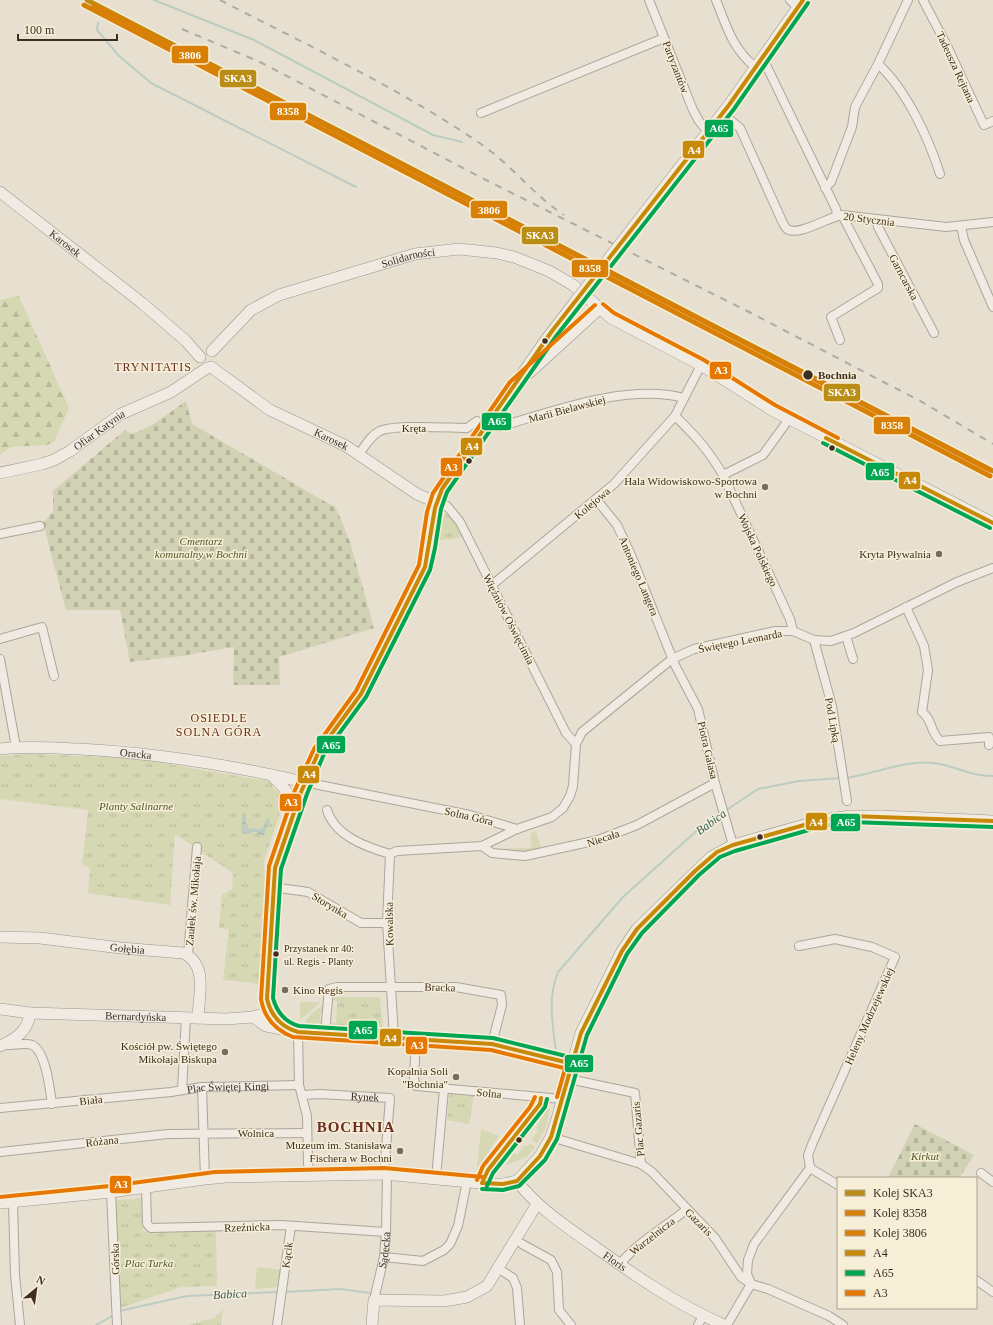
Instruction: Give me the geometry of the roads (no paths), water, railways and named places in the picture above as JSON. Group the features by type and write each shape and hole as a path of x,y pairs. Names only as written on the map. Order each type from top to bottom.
{"street":[{"name":"Partyzantów","path":"649,0 693,110 698,121 707,131"},
{"path":"716,0 734,44 743,57 767,67 825,188 878,284 878,288 831,317 840,340"},
{"path":"825,188 831,182 852,127 855,107 878,64 908,0"},
{"name":"Tadeusza Rejtana","path":"923,0 948,46 984,125 993,121"},
{"path":"296,1031 283,1025 270,1012 267,999 272,887 277,858 304,782 319,751 360,694 425,567 431,547 435,502 442,489 515,386 539,358 575,302 722,113 758,63 797,3"},
{"path":"481,113 664,38"},
{"path":"878,64 887,72 914,114 931,145 940,174"},
{"name":"20 Stycznia","path":"722,113 740,128 782,221 788,229 796,232 839,215 946,227 993,222"},
{"name":"Karosek","path":"0,192 129,292 209,359 226,377 247,395 270,410 346,446 418,494 435,502"},
{"name":"Garncarska","path":"878,220 878,227 934,333"},
{"path":"961,226 964,240 993,307"},
{"name":"Solidarności","path":"209,359 239,321 251,310 279,295 409,255 438,250 459,249 497,253 514,257 535,265 561,278 590,298 599,309 611,318 702,365 755,400 789,419 993,523"},
{"path":"539,358 599,309"},
{"name":"Ofiar Katynia","path":"0,473 54,460 121,414 178,389 209,359"},
{"name":"Kolejowa","path":"492,585 614,484 674,416 702,365"},
{"name":"Marii Bielawskiej","path":"499,427 600,399 648,395 674,395 684,398"},
{"name":"Wojska Polskiego","path":"674,416 696,436 711,454 723,475 787,613 793,631"},
{"path":"723,475 763,455 789,419"},
{"name":"Kręta","path":"359,454 371,438 380,431 394,428 467,428 477,421"},
{"name":"Antoniego Langera","path":"596,499 616,526 628,549 672,659"},
{"name":"Więźniów Oświęcimia","path":"435,502 447,506 457,517 566,733 576,744"},
{"path":"0,534 40,526"},
{"name":"Świętego Leonarda","path":"576,744 582,732 672,659 694,650 775,632 793,631 814,640 831,641 846,636 957,582 993,568"},
{"path":"906,607 924,646 928,670 922,712 928,716 933,734 940,741 989,738 989,745"},
{"path":"0,639 42,627 54,676"},
{"path":"846,636 853,659"},
{"name":"Pod Lipką","path":"814,640 832,706 847,801"},
{"path":"0,659 16,747"},
{"name":"Piotra Galasa","path":"672,659 698,709 715,783 733,845"},
{"path":"517,830 552,817 566,805 573,786 576,744"},
{"name":"Oracka","path":"0,749 16,747 96,750 182,758 270,774 304,782"},
{"path":"270,774 288,793 292,801 294,813"},
{"name":"Solna Góra","path":"304,782 470,815 517,830"},
{"name":"Niecała","path":"482,846 492,852 525,856 598,840 637,825 715,783"},
{"name":"Niecała","path":"327,810 330,820 345,834 390,858 397,851 482,846 517,830"},
{"path":"0,1203 13,1203 112,1192 205,1179 311,1175 385,1175 503,1184 516,1181 540,1156 550,1137 587,1020 627,943 637,929 695,871 717,852 733,845 822,820 850,816 993,821"},
{"name":"Zaułek św. Mikołaja","path":"188,955 197,847"},
{"name":"Kowalska","path":"390,858 387,923 394,1037"},
{"name":"Storynka","path":"272,887 308,892 361,924 387,923"},
{"name":"Gołębia","path":"0,937 40,938 120,948 175,951 188,955"},
{"name":"Heleny Modrzejewskiej","path":"799,946 835,939 872,947 895,957 813,1142 808,1155 810,1168"},
{"path":"188,955 198,966 201,976 198,1017"},
{"name":"Bracka","path":"325,1033 329,989 337,987 391,986 456,987 501,995 502,1005 492,1044"},
{"name":"Bernardyńska","path":"0,1009 30,1013 226,1019 253,1017 270,1012"},
{"path":"2,1046 27,1027 30,1013"},
{"name":"Plac Świętej Kingi","path":"186,1017 182,1090 202,1087 299,1085"},
{"path":"253,1017 258,1022 271,1028 492,1044 573,1064"},
{"path":"296,1031 299,1085 307,1116 308,1164 311,1175"},
{"name":"Solna","path":"416,1038 414,1079 416,1086 541,1098 556,1097 563,1099"},
{"path":"2,1046 30,1044 38,1048 43,1058 52,1104"},
{"name":"Plac Gazaris","path":"550,1137 641,1164 635,1093 568,1079"},
{"path":"202,1087 205,1179"},
{"path":"436,1178 444,1089"},
{"name":"Biała","path":"0,1108 182,1090"},
{"name":"Rynek","path":"302,1095 320,1094 390,1098 385,1175"},
{"name":"Wolnica","path":"204,1133 307,1133"},
{"name":"Różana","path":"0,1152 104,1140 204,1133"},
{"name":"Gazaris","path":"641,1164 652,1172 715,1238 742,1277 751,1284"},
{"path":"751,1284 747,1274 748,1260 754,1244 810,1168 837,1184"},
{"path":"981,1173 993,1182"},
{"name":"Sądecka","path":"372,1325 374,1300 384,1257 386,1232 385,1175"},
{"path":"384,1257 424,1261 444,1250 450,1244 458,1226 468,1181"},
{"name":"Floris","path":"516,1181 537,1204 660,1293 701,1320 724,1325"},
{"name":"Rzeźnicka","path":"146,1187 146,1224 148,1228 291,1226 386,1232"},
{"name":"Górska","path":"112,1192 117,1318"},
{"path":"13,1203 15,1275 20,1325"},
{"path":"374,1300 444,1301 467,1297 487,1286 499,1269 537,1204"},
{"name":"Warzelnicza","path":"620,1265 629,1253 643,1241 686,1209"},
{"name":"Kącik","path":"278,1325 291,1226"},
{"path":"522,1244 551,1260 557,1272 560,1310 571,1325"},
{"path":"499,1269 514,1278 520,1325"},
{"path":"977,1281 993,1292"},
{"path":"728,1325 751,1284"},
{"path":"751,1284 768,1289 829,1316 843,1325"}],"water":[{"path":"243,813 246,814 246,828 262,829 267,818 270,819 264,835 258,835 257,832 251,832 250,834 241,833"}],"waterway":[{"path":"154,0 254,40 433,135 462,142"},
{"path":"98,23 97,30 119,56 151,83 356,187"},
{"name":"Babica","path":"846,778 900,765 922,763 941,764 978,775 993,776"},
{"name":"Babica","path":"725,811 758,789 799,781 841,778"},
{"name":"Babica","path":"556,1053 552,1022 552,1002 558,972 623,897 702,826 722,813"},
{"name":"Babica","path":"283,1292 340,1289 370,1293"},
{"name":"Babica","path":"119,1311 187,1296 279,1292"},
{"name":"Babica","path":"96,1325 114,1315"}],"railway":[{"path":"220,0 351,67 447,122 490,150 552,207 564,215"},
{"path":"182,29 260,62 484,179 751,313 922,402 993,444"},
{"path":"200,68 296,117"}],"rail line":[{"name":"SKA3","path":"87,0 993,471"},
{"name":"8358","path":"84,5 990,476"},
{"name":"3806","path":"94,5 990,470"}],"place":[{"name":"Bochnia","path":"808,375"},
{"name":"Hala Widowiskowo-Sportowa w Bochni","path":"765,487"},
{"name":"Kryta Pływalnia","path":"939,554"},
{"name":"Przystanek nr 40: ul. Regis - Planty","path":"276,954"},
{"name":"Kino Regis","path":"285,990"},
{"name":"Kościół pw. Świętego Mikołaja Biskupa","path":"225,1052"},
{"name":"Kopalnia Soli \"Bochnia\"","path":"456,1077"},
{"name":"Muzeum im. Stanisława Fischera w Bochni","path":"400,1151"}],"district":[{"name":"TRYNITATIS","path":"153,367"},
{"name":"OSIEDLE SOLNA GÓRA","path":"219,725"},
{"name":"BOCHNIA","path":"356,1127"}],"park label":[{"name":"Cmentarz komunalny w Bochni","path":"201,547"},
{"name":"Planty Salinarne","path":"136,806"},
{"name":"Kirkut","path":"925,1156"},
{"name":"Plac Turka","path":"149,1263"}]}
